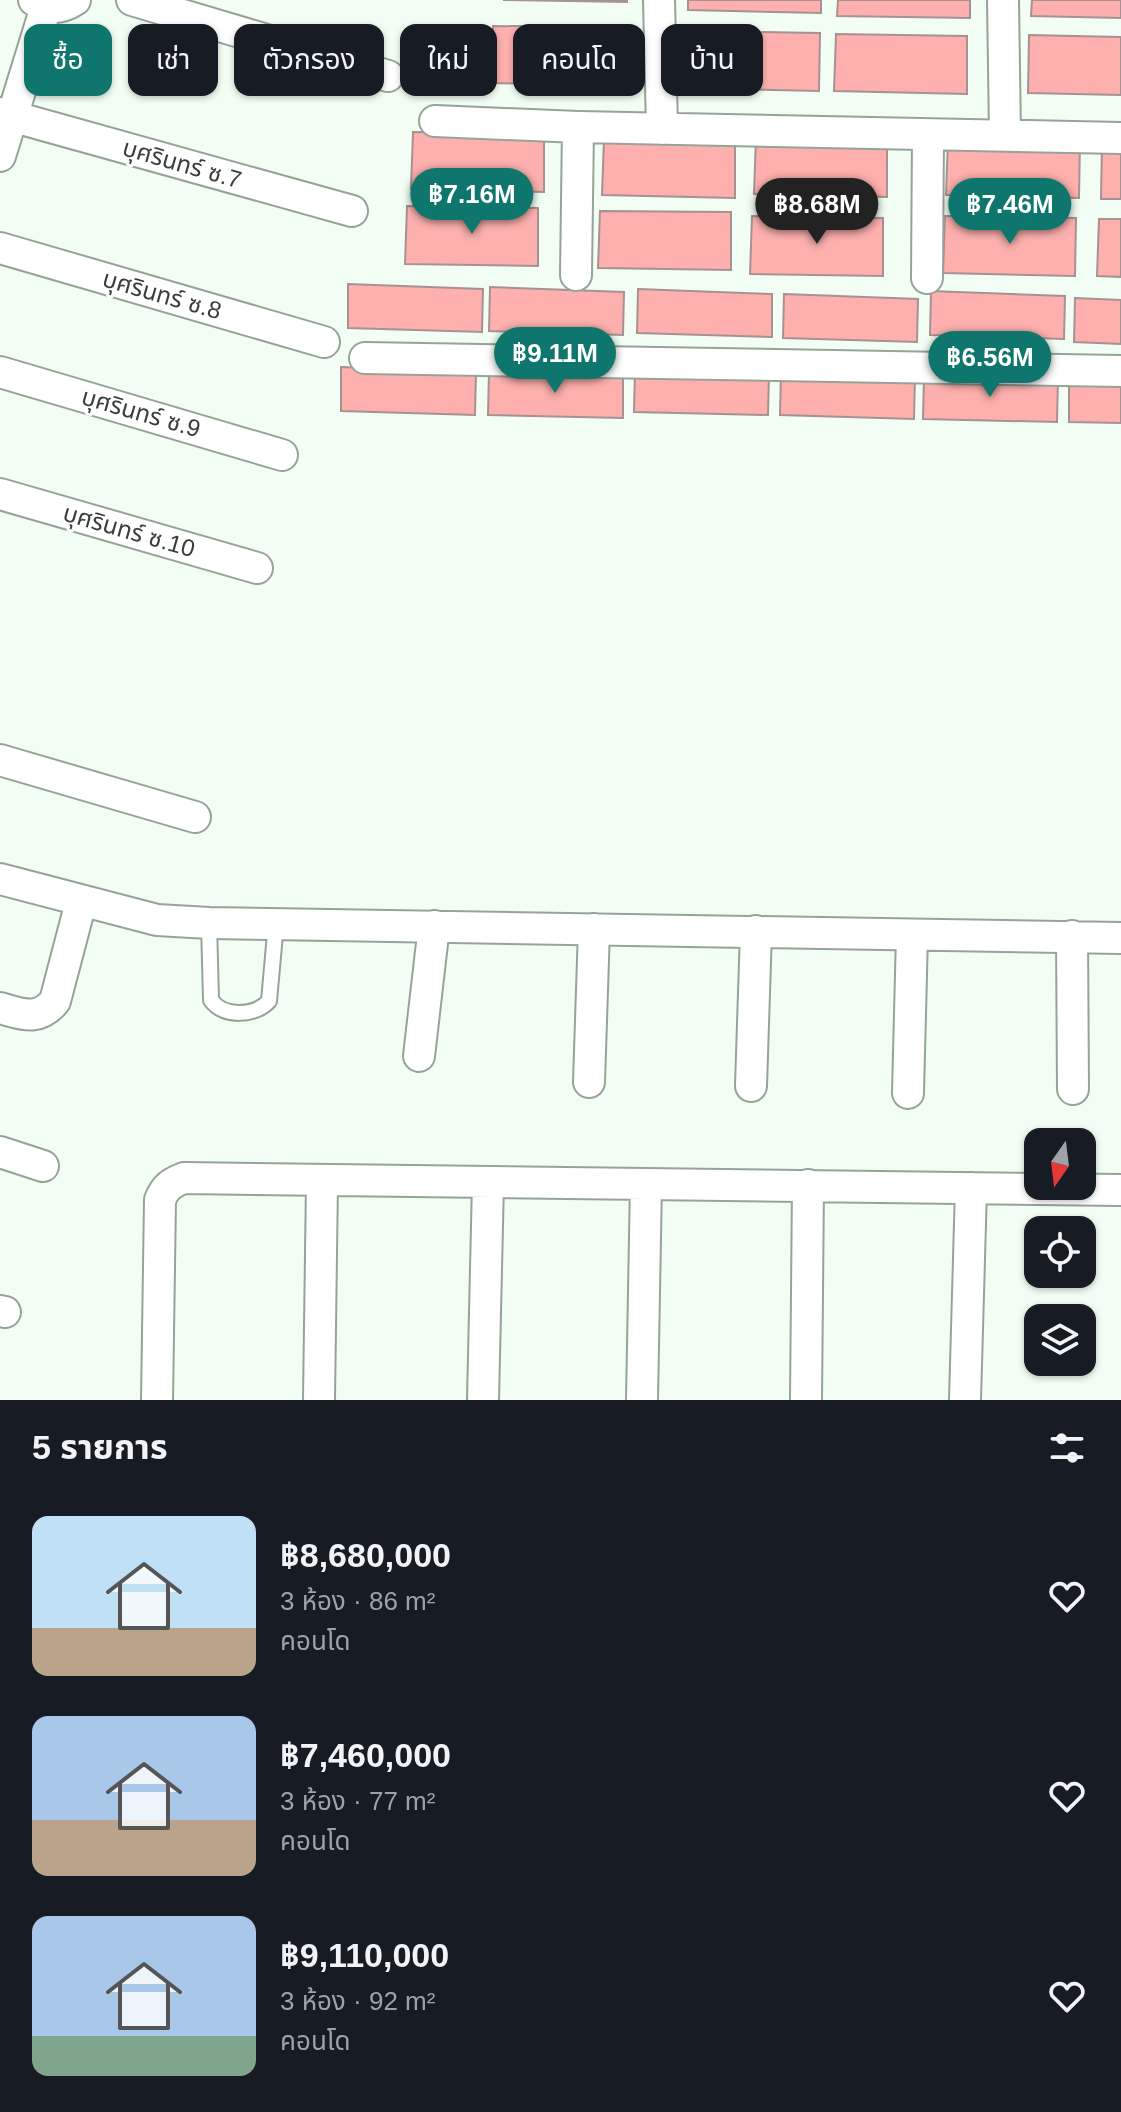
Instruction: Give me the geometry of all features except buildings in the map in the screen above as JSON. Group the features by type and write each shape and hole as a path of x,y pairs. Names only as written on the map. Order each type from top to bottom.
{"street":[{"path":"0,156 6,115 40,3 65,6 75,0"},
{"path":"132,0 388,76"},
{"path":"659,0 662,129"},
{"path":"1003,0 1005,135"},
{"name":"บุศรินทร์ ซ.7","path":"6,115 352,211"},
{"path":"435,121 578,127 1121,138"},
{"path":"576,275 578,127"},
{"path":"927,278 928,135"},
{"name":"บุศรินทร์ ซ.8","path":"0,248 324,342"},
{"path":"365,358 1121,371"},
{"name":"บุศรินทร์ ซ.9","path":"0,372 282,455"},
{"name":"บุศรินทร์ ซ.10","path":"0,494 257,568"},
{"path":"0,760 195,817"},
{"path":"0,879 157,920 209,923 1121,938"},
{"path":"0,1008 24,1015 47,1012 55,1001 81,902"},
{"path":"419,1056 434,926"},
{"path":"589,1082 594,929"},
{"path":"751,1086 756,931"},
{"path":"908,1093 912,935"},
{"path":"1072,936 1073,1089"},
{"path":"0,1152 43,1166"},
{"path":"157,1400 160,1200 172,1182 184,1178 1121,1190"},
{"path":"319,1400 322,1181"},
{"path":"483,1400 488,1182"},
{"path":"642,1400 646,1184"},
{"path":"806,1400 808,1185"},
{"path":"965,1400 971,1188"}],"lane":[{"path":"209,923 211,1000 225,1012 253,1012 262,1009 269,1001 276,922"}]}
